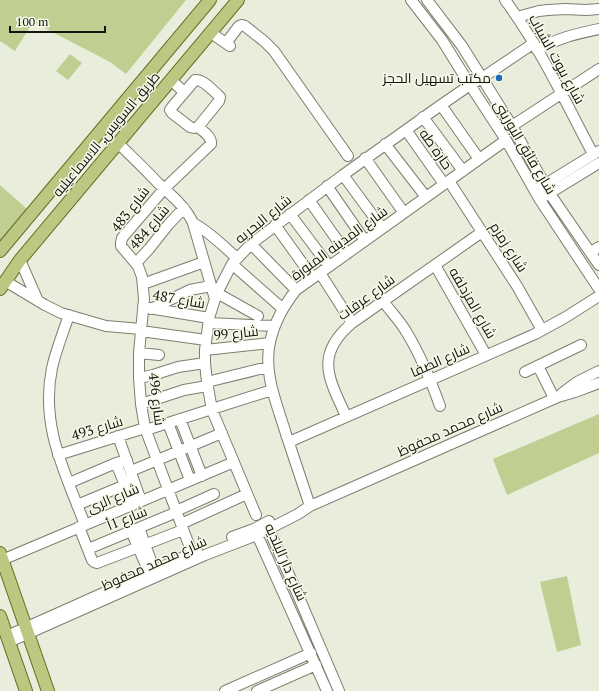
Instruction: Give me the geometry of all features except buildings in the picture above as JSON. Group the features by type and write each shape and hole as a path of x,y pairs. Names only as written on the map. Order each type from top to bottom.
{"main road":[{"name":"طريق السويس, الاسماعيليه","path":"0,251 102,131 210,0"},
{"path":"210,0 219,4 223,8 223,19"},
{"name":"طريق السويس, الاسماعيليه","path":"2,285 20,260 212,33 238,0"},
{"path":"1,556 48,691"},
{"path":"0,616 26,691"}],"street":[{"name":"شارع فائق البورينى","path":"411,0 442,40 506,140 540,200 599,289"},
{"name":"شارع فائق البورينى","path":"427,0 462,46 512,126 547,189 595,250 599,265"},
{"name":"شارع بيوت الشباب","path":"505,0 536,47 597,156"},
{"path":"517,17 564,4 586,10 599,9"},
{"path":"212,33 228,45 242,25 246,26 270,46 348,156"},
{"name":"شارع البحريه","path":"256,515 212,410 205,363 209,321 214,292 235,261 251,244 327,186 470,85 536,47 568,36 599,29"},
{"path":"512,126 599,69"},
{"path":"171,80 184,92"},
{"path":"195,80 199,80 219,96 220,99 198,127 190,127 170,110 195,80"},
{"path":"440,105 479,159"},
{"path":"423,117 463,171"},
{"name":"شارع 483","path":"123,248 121,243 122,238 164,189 211,144 212,142 210,138 198,127"},
{"name":"حارة طه","path":"406,130 447,183"},
{"name":"شارع المدينه المنورة","path":"310,506 272,390 268,367 270,343 274,326 283,308 296,290 506,140"},
{"path":"118,143 184,208 189,215 193,223 214,292"},
{"path":"385,144 426,198"},
{"path":"540,200 547,189 597,156"},
{"path":"365,158 404,213"},
{"path":"342,175 382,228"},
{"name":"شارع زمزم","path":"447,183 482,232 517,286 542,330"},
{"path":"327,186 365,241"},
{"path":"535,190 547,189"},
{"path":"309,200 347,254"},
{"name":"شارع 484","path":"136,263 184,208"},
{"path":"290,214 329,266"},
{"path":"193,223 209,234 283,308"},
{"path":"275,225 352,323"},
{"name":"شارع عرفات","path":"346,416 328,372 330,353 338,336 352,323 482,232"},
{"path":"251,244 296,290"},
{"name":"شارع 496","path":"123,248 140,270 144,299 147,308 141,330 139,353 141,404 146,429 192,553"},
{"path":"20,260 38,301"},
{"path":"143,284 204,262"},
{"name":"شارع المزدلفه","path":"435,265 486,355"},
{"name":"شارع 99","path":"2,285 53,309 106,326 141,330 206,345 270,343"},
{"path":"147,308 190,290 214,292 258,316"},
{"name":"شارع الصفا","path":"289,442 542,330 599,296"},
{"path":"383,301 407,332 431,380 440,406"},
{"name":"شارع 487","path":"147,308 209,321 274,326"},
{"path":"69,315 56,351 52,368 49,392 50,420 53,438 58,454 78,505 82,526 92,560 98,563 141,546 182,527 211,510 248,494"},
{"path":"525,372 581,345"},
{"path":"139,353 159,355"},
{"path":"139,378 158,374 178,367 205,363"},
{"path":"538,366 556,398"},
{"path":"141,404 184,390 268,367"},
{"name":"شارع محمد محفوظ","path":"556,398 572,385 599,371"},
{"name":"شارع محمد محفوظ","path":"8,639 215,548 298,514 310,506 556,398 599,383"},
{"name":"شارع 493","path":"58,454 212,410 272,390"},
{"path":"180,419 202,476"},
{"path":"168,423 190,480"},
{"path":"131,471 222,434"},
{"path":"118,436 131,471 137,503"},
{"path":"69,483 116,463 127,460"},
{"name":"شارع الرى","path":"1,556 82,526 234,462"},
{"path":"116,463 125,485 137,503"},
{"path":"78,505 125,485"},
{"name":"شارع 1أ","path":"88,549 177,512 210,495 211,510"},
{"name":"شارع دار البلديه","path":"328,691 256,532 253,522 256,515 262,517 267,526 339,691"},
{"path":"135,529 152,571"},
{"name":"شارع محمد محفوظ","path":"114,592 152,571 192,553 215,548"},
{"path":"287,601 298,595"},
{"path":"227,691 240,688 311,653"},
{"path":"257,691 316,666"}],"green space":[{"path":"0,0 186,0 126,74 110,62 33,22 15,51 0,41"},
{"path":"70,54 82,63 68,80 56,71"},
{"path":"0,185 27,209 0,242"},
{"path":"599,414 599,453 507,495 493,459"},
{"path":"567,576 581,645 557,652 540,582"}],"place":[{"name":"مكتب تسهيل الحجز","path":"499,78"}]}
